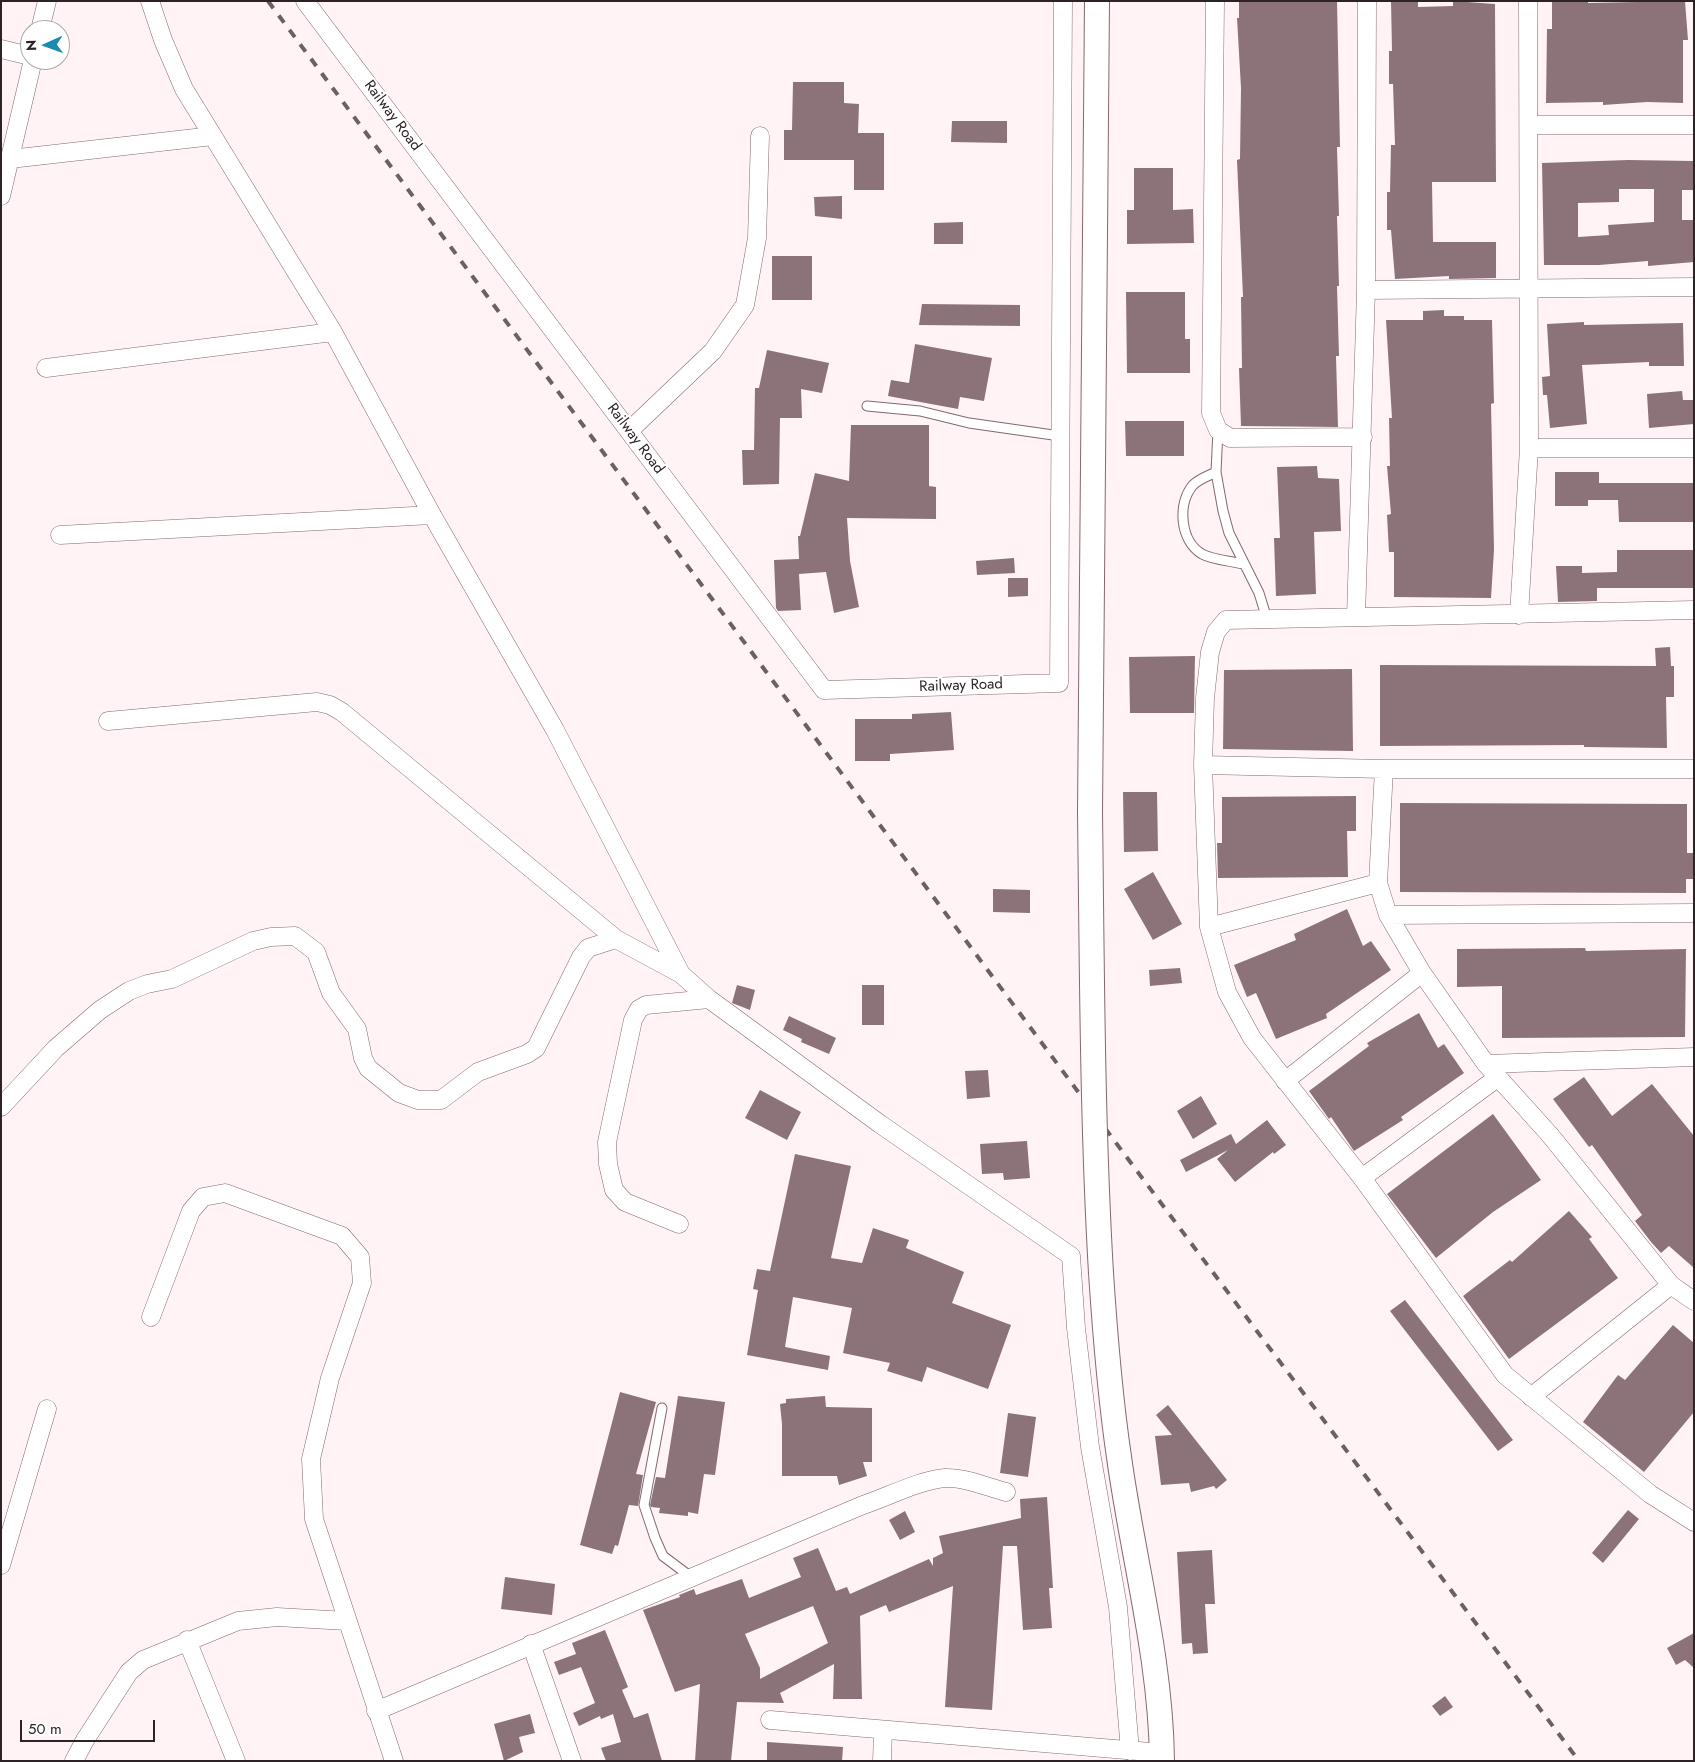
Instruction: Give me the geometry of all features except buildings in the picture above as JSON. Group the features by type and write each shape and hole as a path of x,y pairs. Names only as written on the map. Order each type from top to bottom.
{"main road":[{"path":"1097,1 1090,812 1096,1196 1106,1349 1119,1458 1145,1601 1158,1687 1162,1757"}],"street":[{"path":"42,20 47,1"},
{"path":"150,1 163,40 184,89 333,332 432,515 555,730 681,974"},
{"name":"Railway Road","path":"305,1 824,690 1059,683 1060,436"},
{"path":"1060,436 1062,1"},
{"path":"1215,1 1211,413 1218,430 1230,438 1363,437"},
{"path":"1356,617 1366,290 1367,1"},
{"path":"1519,615 1529,448 1530,125 1528,1"},
{"path":"1,49 20,54"},
{"path":"1,196 31,70"},
{"path":"1530,125 1694,125"},
{"path":"10,159 213,136"},
{"path":"629,431 713,351 745,305 757,238 760,136"},
{"path":"1366,290 1694,287"},
{"path":"46,368 333,332"},
{"path":"1529,448 1694,448"},
{"path":"60,535 432,515"},
{"path":"1694,610 1226,620 1216,632 1210,652 1206,689 1203,765 1209,927 1227,992 1252,1038 1362,1178 1505,1375 1650,1494 1694,1522"},
{"path":"108,721 317,702 330,705 342,712 616,939 681,974 709,999 880,1124 1071,1256 1076,1328 1090,1447 1118,1607 1130,1751"},
{"path":"1203,765 1384,769 1694,768"},
{"path":"1384,769 1378,884 1388,915 1422,973 1497,1078 1550,1135 1671,1285 1694,1301"},
{"path":"1209,927 1378,884"},
{"path":"1388,915 1694,913"},
{"path":"1,1108 56,1048 100,1010 129,991 148,984 172,980 253,942 271,937 295,936 316,952 331,994 357,1029 363,1058 368,1068 398,1093 418,1100 441,1100 478,1072 527,1054 536,1048 588,948 616,939"},
{"path":"1285,1081 1422,973"},
{"path":"679,1224 625,1202 614,1190 608,1164 607,1142 633,1020 639,1009 646,1005 709,999"},
{"path":"1486,1064 1691,1061"},
{"path":"1362,1178 1497,1078"},
{"path":"151,1316 190,1211 203,1197 225,1194 342,1236 360,1256 362,1282 330,1378 311,1459 314,1519 394,1761"},
{"path":"1531,1396 1671,1285"},
{"path":"1,1565 47,1409"},
{"path":"376,1711 863,1504 933,1480 946,1478 1006,1492"},
{"path":"1118,1607 1145,1601"},
{"path":"74,1761 85,1740 129,1672 143,1660 187,1640 238,1621 277,1617 347,1621"},
{"path":"187,1640 236,1761"},
{"path":"531,1644 572,1761"},
{"path":"770,1720 1130,1751 1162,1757"},
{"path":"882,1761 884,1731"}],"lane":[{"path":"867,406 920,411 969,423 1060,436"},
{"path":"1218,430 1216,472 1229,533 1243,564 1259,592 1267,619"},
{"path":"1216,472 1198,480 1187,494 1182,511 1184,529 1197,551 1204,555 1243,564"},
{"path":"662,1408 644,1505 654,1538 663,1556 691,1577"}],"railway":[{"path":"268,1 1125,1155 1579,1761"}]}
